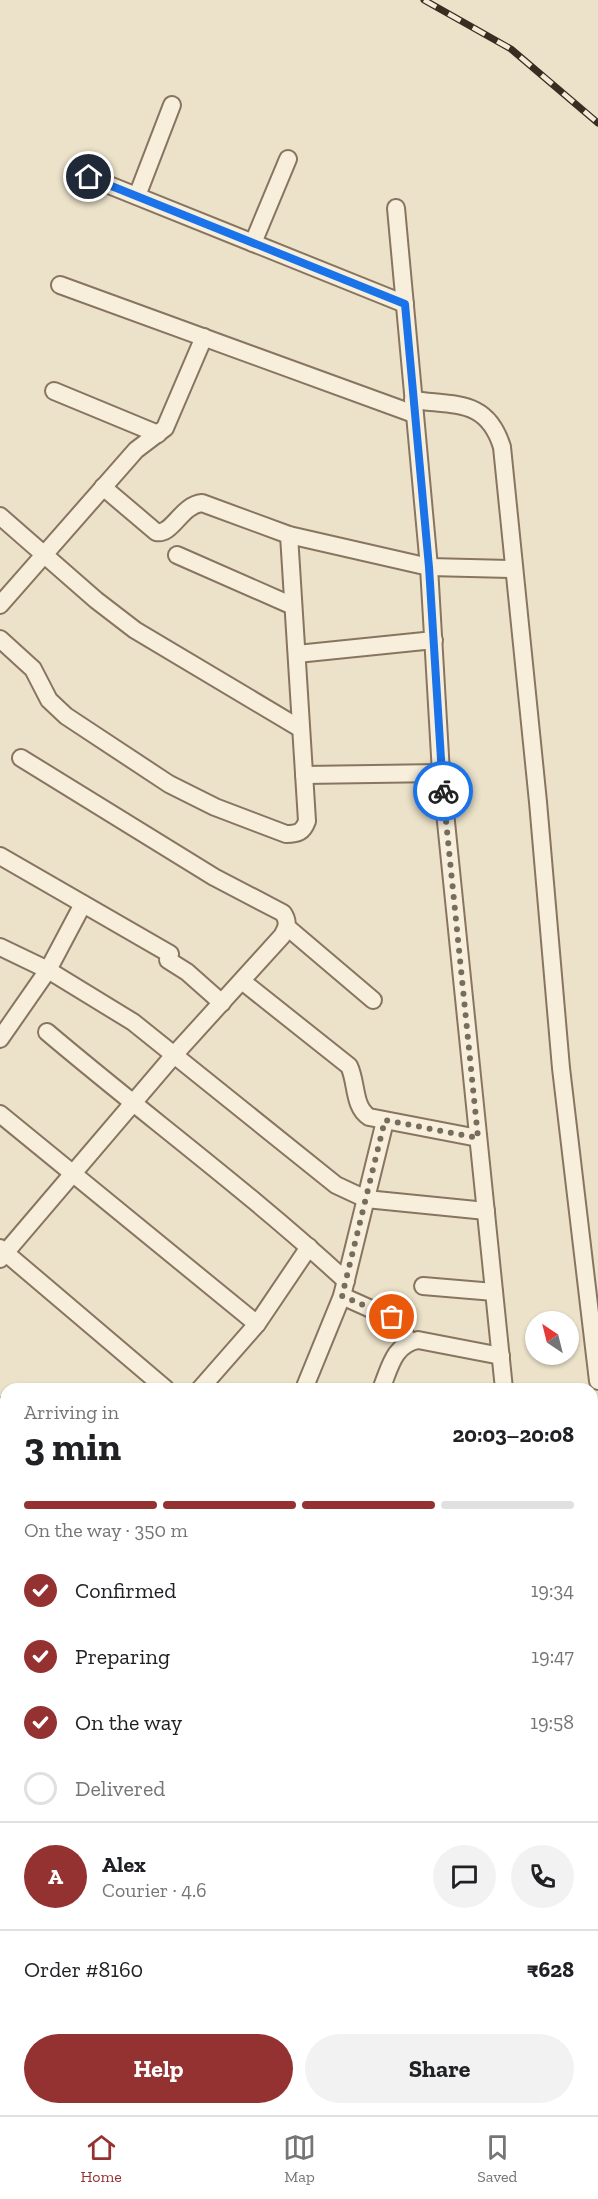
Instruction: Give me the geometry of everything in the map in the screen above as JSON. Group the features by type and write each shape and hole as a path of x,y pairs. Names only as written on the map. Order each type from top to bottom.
{"street":[{"path":"137,196 172,105"},
{"path":"253,243 288,159"},
{"path":"89,177 405,304"},
{"path":"396,208 429,567 441,773 503,1383"},
{"path":"60,285 204,337 414,407 472,408 486,415 496,428 502,447 561,1068 598,1381"},
{"path":"0,605 135,450 158,434 169,421 204,337"},
{"path":"54,391 158,434"},
{"path":"104,487 156,532 161,533 166,531 186,509 193,504 202,503 289,535 429,567 514,569"},
{"path":"0,516 43,555 135,630 301,729"},
{"path":"0,639 33,669 50,700 66,716 169,784 215,807 286,834 296,834 304,830 307,821 289,535"},
{"path":"177,555 294,606"},
{"path":"297,654 434,640"},
{"path":"21,758 214,877 283,913 287,919 287,927 282,936 174,1055 2,1253 159,1383"},
{"path":"304,775 441,773"},
{"path":"0,856 169,957 222,1003"},
{"path":"0,1039 48,970 83,904"},
{"path":"287,927 372,1000"},
{"path":"0,947 48,970 133,1022 336,1185 366,1199 486,1210"},
{"path":"242,981 349,1066 355,1076 360,1109 369,1118 478,1138"},
{"path":"47,1032 309,1247 344,1289 400,1322 408,1342"},
{"path":"0,1114 257,1324"},
{"path":"306,1383 344,1289 385,1120"},
{"path":"205,1383 257,1324 309,1247"},
{"path":"423,1286 494,1292"},
{"path":"383,1383 396,1352 408,1342 418,1340 501,1356"}],"railway":[{"path":"424,0 511,49 598,123"}],"way so far":[{"path":"392,1317 342,1296 385,1120 478,1138 443,791"}],"route":[{"path":"89,177 405,304 429,567 443,791"}]}
